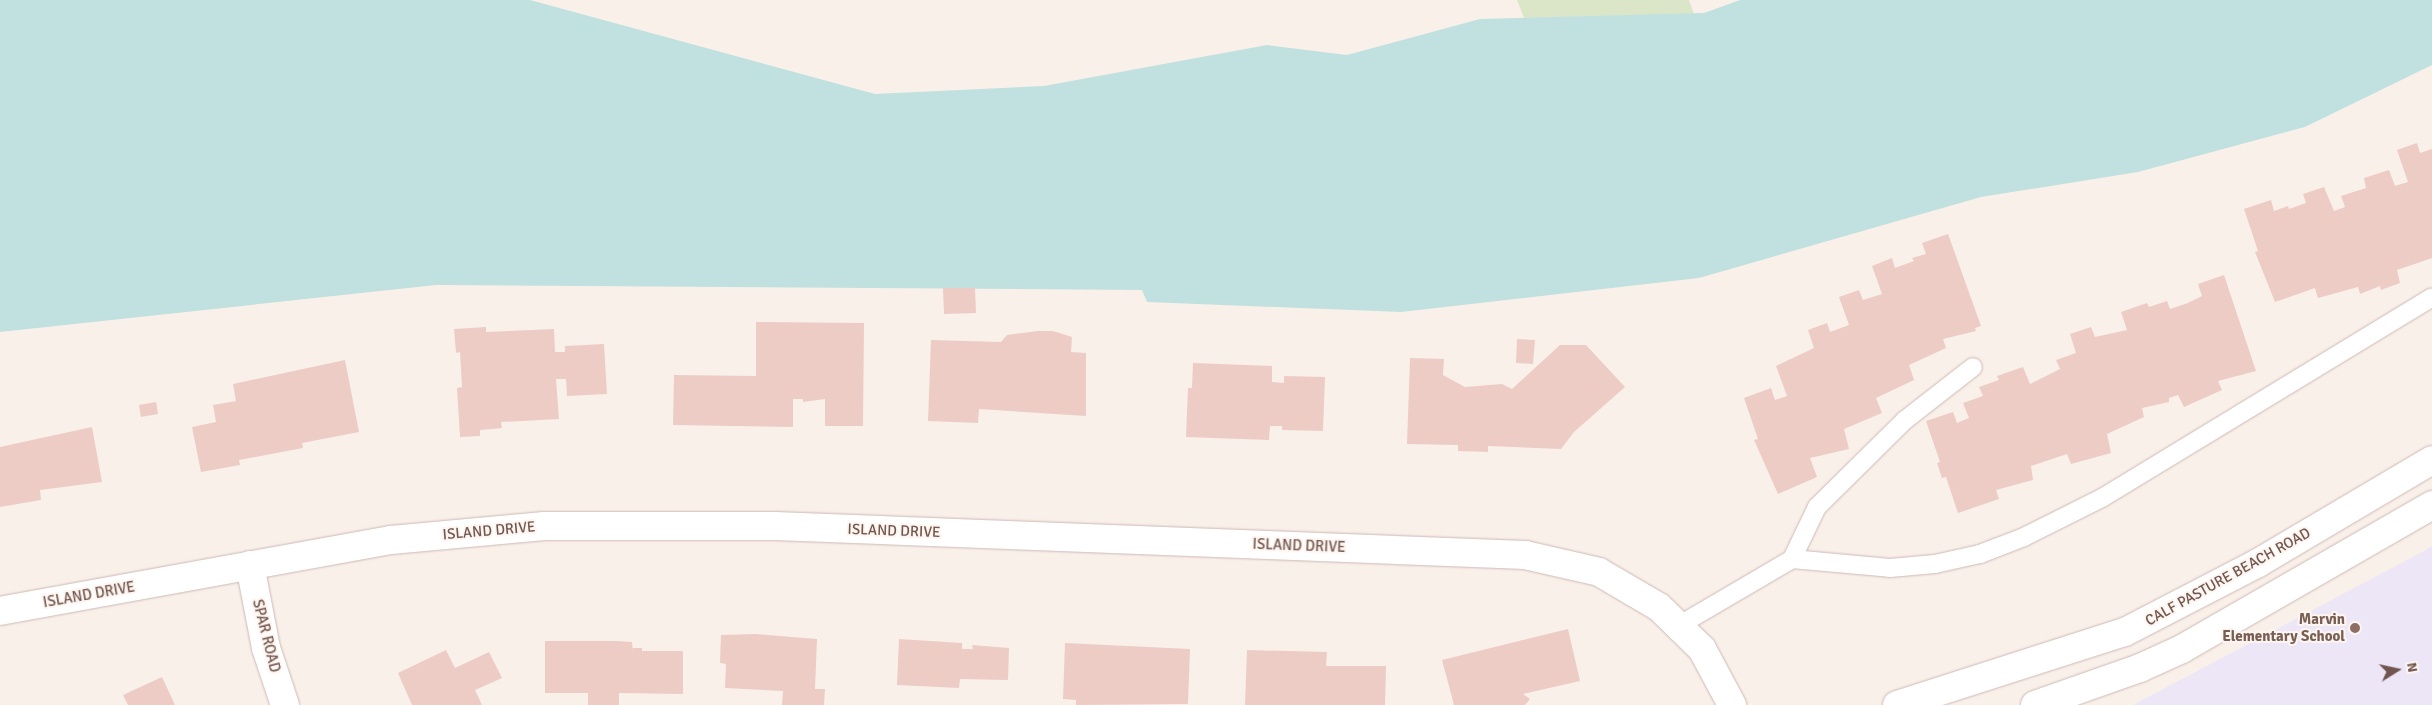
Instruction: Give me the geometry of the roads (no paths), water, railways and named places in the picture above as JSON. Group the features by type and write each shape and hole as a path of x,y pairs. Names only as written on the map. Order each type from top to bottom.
{"street":[{"name":"CALF PASTURE BEACH ROAD","path":"1897,705 2125,632 2185,604 2432,460"},
{"path":"2035,705 2140,668 2182,649 2432,505"},
{"name":"ISLAND DRIVE","path":"0,611 391,540 544,526 775,526 1525,555 1599,572 1659,607 1702,649 1732,705"},
{"name":"SPAR ROAD","path":"250,565 266,648 285,705"}],"lane":[{"path":"1792,558 1890,568 1936,564 1980,554 2024,537 2102,498 2432,298"},
{"path":"1678,626 1792,558 1816,508 1904,420 1973,367"}],"water":[{"path":"0,0 530,0 875,94 1044,86 1267,45 1347,55 1480,19 1704,13 1740,0 2432,0 2432,65 2305,127 2138,172 1981,197 1699,278 1401,312 1147,302 1142,290 436,285 0,332"}],"place":[{"name":"Marvin Elementary School","path":"2355,628"}]}
